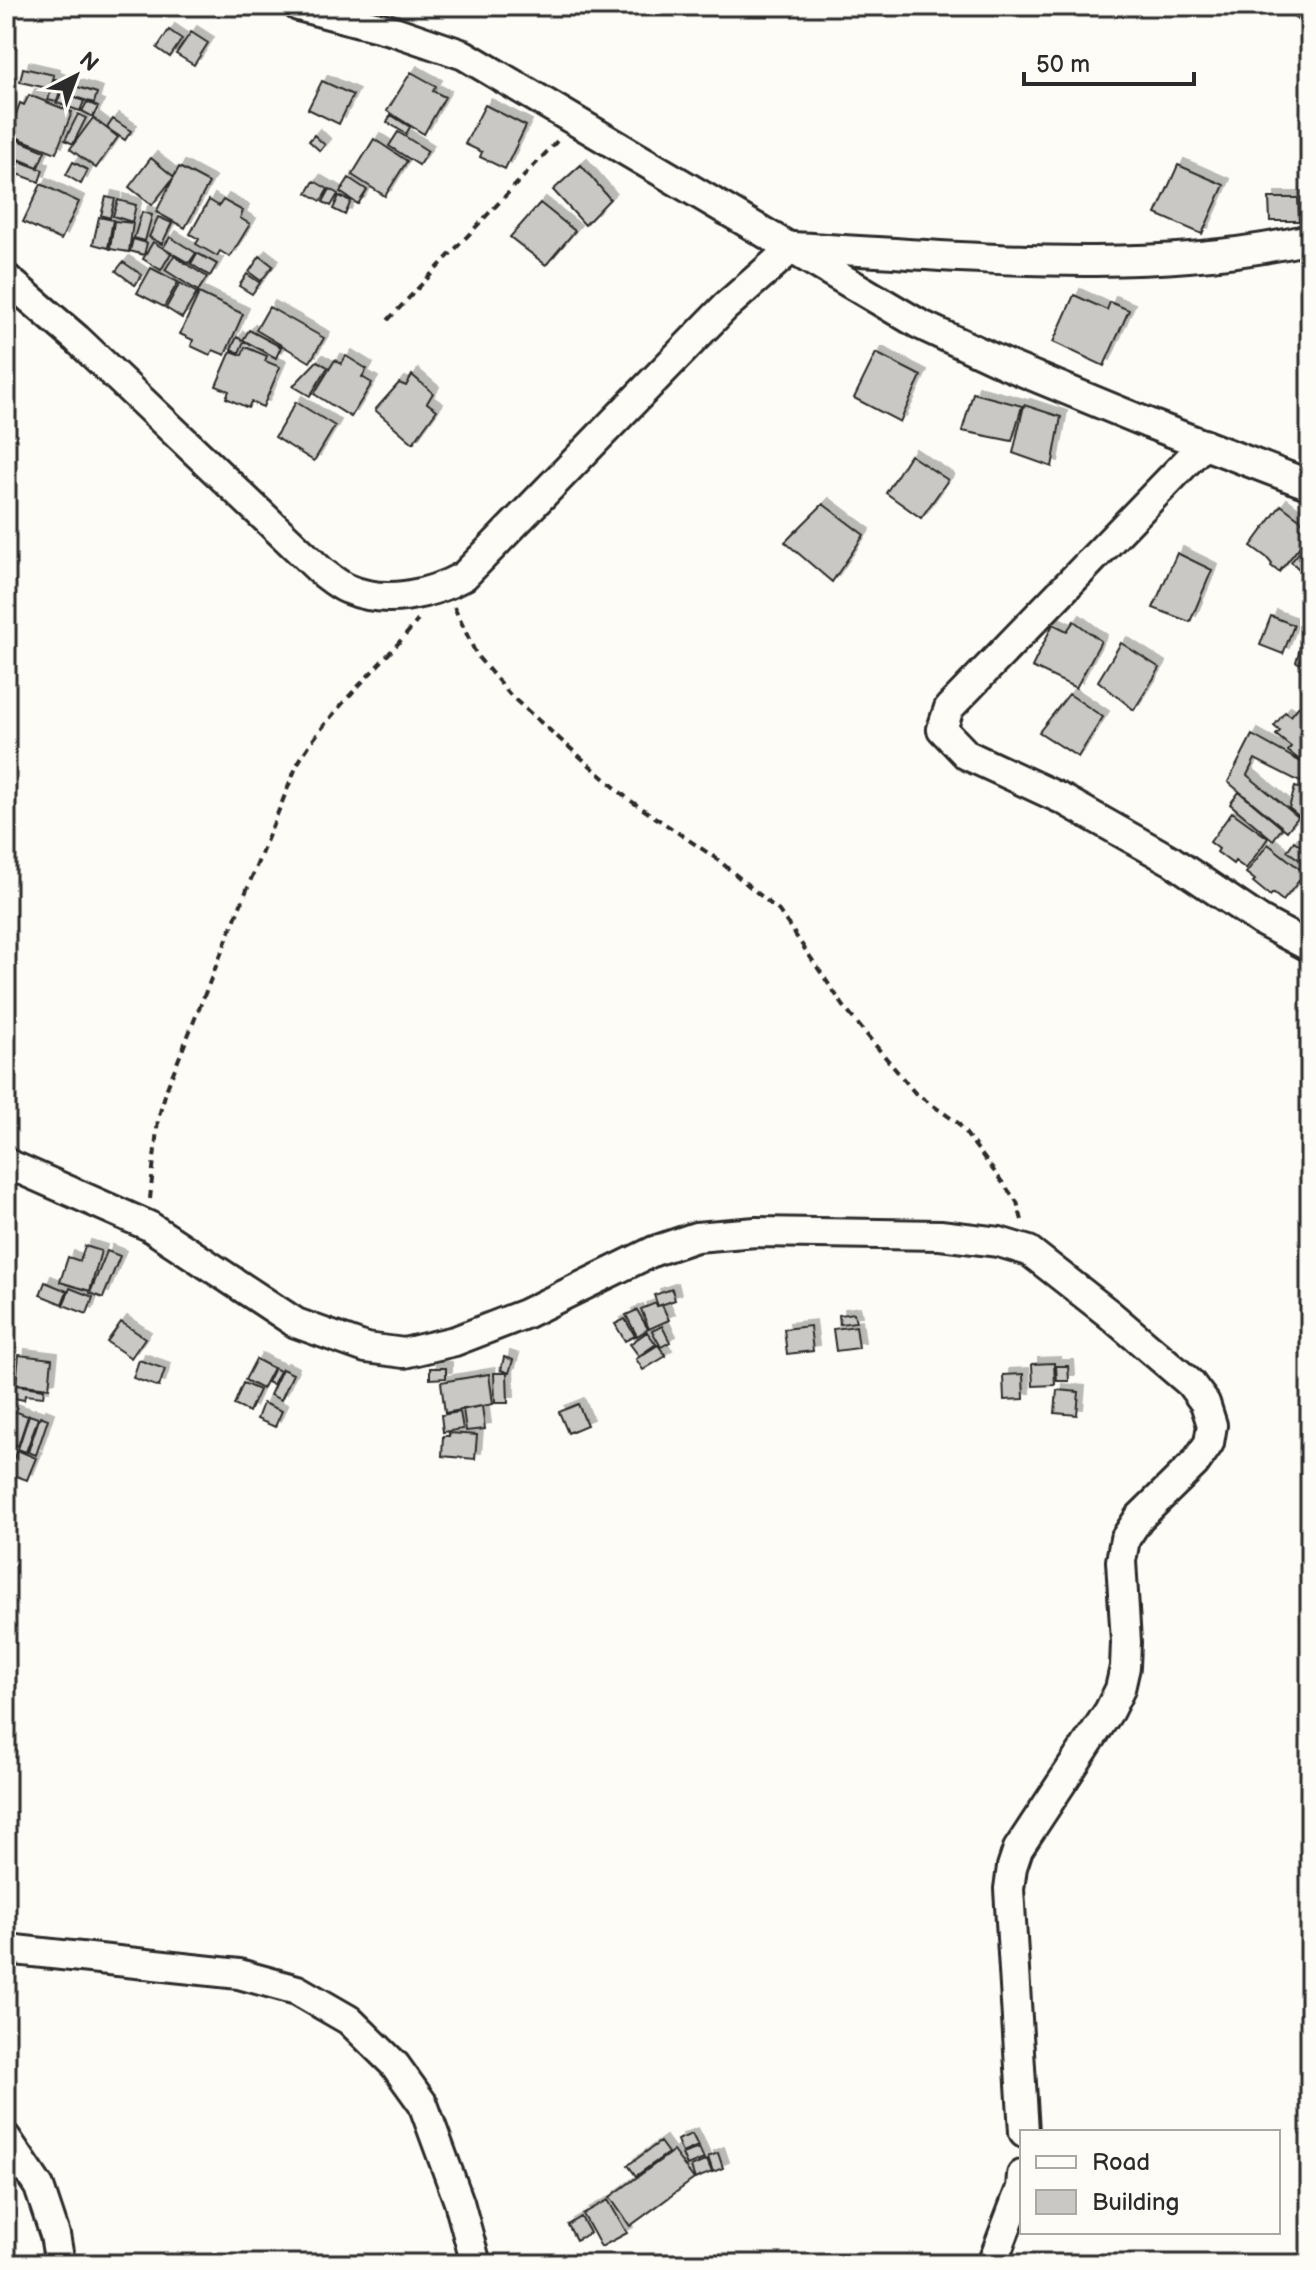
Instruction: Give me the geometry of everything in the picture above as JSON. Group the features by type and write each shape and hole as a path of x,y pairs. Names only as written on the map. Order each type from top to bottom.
{"street":[{"path":"298,6 394,31 464,55 919,324 1007,365 1310,485"},
{"path":"6,278 77,339 321,571 347,589 370,595 401,597 445,587 464,576 725,307 793,247 1122,260 1281,246 1310,239"},
{"path":"1204,444 949,708 942,729 967,755 1064,800 1172,861 1261,921 1310,947"},
{"path":"6,1163 149,1226 296,1323 366,1348 404,1353 455,1341 525,1314 654,1251 696,1237 756,1232 940,1235 999,1242 1029,1251 1190,1383 1205,1403 1212,1425 1209,1443 1195,1463 1139,1518 1125,1539 1121,1561 1126,1642 1120,1689 1109,1711 1031,1826 1012,1867 1009,1889 1024,2130"},
{"path":"6,1949 239,1974 297,1990 349,2020 395,2065 423,2104 459,2202 476,2264"},
{"path":"6,2138 39,2187 55,2235 60,2264"},
{"path":"992,2264 1020,2191"}],"path":[{"path":"388,320 575,122"},
{"path":"149,1226 151,1168 158,1119 167,1088 297,765 320,729 395,650 445,587 477,656 512,697 628,799 717,859 779,911 847,1011 915,1093 958,1123 1017,1202 1029,1251"}],"building":[{"path":"169,30 182,39 170,57 157,48"},
{"path":"191,32 208,43 194,65 176,54"},
{"path":"23,68 54,75 51,89 20,82"},
{"path":"411,72 436,86 433,91 445,97 424,134 387,111"},
{"path":"55,79 62,82 57,102 48,100"},
{"path":"322,81 353,95 339,124 308,109"},
{"path":"65,83 97,93 94,103 62,93"},
{"path":"61,93 84,101 80,111 57,103"},
{"path":"29,95 72,112 56,153 13,136 16,126 12,125 20,103 24,105"},
{"path":"87,102 98,107 93,117 82,111"},
{"path":"485,105 526,126 505,169 480,157 482,152 465,144"},
{"path":"78,114 86,118 73,144 65,140"},
{"path":"391,115 410,127 406,134 387,122"},
{"path":"93,118 118,137 96,168 70,149"},
{"path":"113,119 131,131 125,140 107,128"},
{"path":"398,132 428,151 419,165 389,146"},
{"path":"314,135 325,145 320,151 309,141"},
{"path":"11,137 45,151 38,167 6,154"},
{"path":"374,139 407,161 385,196 352,175"},
{"path":"6,158 16,162 12,173 16,174 6,199"},
{"path":"151,158 174,177 152,205 129,187"},
{"path":"19,161 43,170 39,182 15,173"},
{"path":"73,162 88,170 81,184 66,175"},
{"path":"581,165 610,199 585,225 553,190"},
{"path":"1178,165 1224,185 1202,234 1156,214"},
{"path":"179,167 209,183 185,228 156,212"},
{"path":"349,178 367,190 358,204 340,192"},
{"path":"314,181 328,189 321,201 307,193"},
{"path":"41,184 79,202 61,240 23,222"},
{"path":"330,189 338,194 331,206 323,202"},
{"path":"339,196 351,201 345,215 333,209"},
{"path":"106,197 115,199 110,218 101,215"},
{"path":"1269,198 1298,198 1299,221 1270,221"},
{"path":"118,200 136,205 132,222 113,216"},
{"path":"209,200 219,206 223,200 243,211 240,218 250,224 230,257 220,251 217,256 196,244 199,239 190,234"},
{"path":"540,203 575,231 546,265 510,237"},
{"path":"142,212 152,215 145,241 134,238"},
{"path":"99,217 113,220 108,248 93,244"},
{"path":"158,217 172,223 162,244 149,237"},
{"path":"114,221 133,223 129,252 110,249"},
{"path":"170,237 196,253 189,263 163,248"},
{"path":"133,239 147,243 144,255 130,251"},
{"path":"153,242 171,253 161,270 143,259"},
{"path":"197,253 217,264 210,276 191,264"},
{"path":"174,256 207,277 198,291 165,270"},
{"path":"260,256 273,266 261,281 249,272"},
{"path":"123,262 142,275 135,285 116,271"},
{"path":"151,268 178,282 164,307 137,293"},
{"path":"247,274 260,283 252,294 239,286"},
{"path":"180,283 197,293 182,318 166,308"},
{"path":"199,293 243,314 225,355 213,350 210,355 191,346 193,340 180,334"},
{"path":"1074,295 1107,310 1110,302 1129,310 1104,366 1053,342"},
{"path":"269,307 324,338 310,362 256,330"},
{"path":"249,330 281,347 276,358 243,340"},
{"path":"237,337 244,341 239,353 231,349"},
{"path":"245,347 267,356 265,361 280,367 263,407 251,402 248,408 226,398 229,391 216,386 231,351 242,355"},
{"path":"876,353 921,376 900,422 854,398"},
{"path":"346,356 367,369 362,377 372,383 351,417 314,394 335,360 341,364"},
{"path":"317,361 328,367 310,396 293,386"},
{"path":"412,375 433,393 427,403 437,410 413,443 375,410 399,383 406,386"},
{"path":"973,393 1022,406 1012,441 962,431"},
{"path":"296,402 335,426 314,461 275,437"},
{"path":"1024,405 1061,417 1052,467 1013,453"},
{"path":"910,455 948,480 921,518 886,493"},
{"path":"823,504 864,535 832,582 785,542"},
{"path":"1281,505 1310,527 1310,534 1279,572 1251,546"},
{"path":"1310,539 1310,578 1291,562"},
{"path":"1177,553 1212,570 1190,622 1153,608"},
{"path":"1304,606 1310,608 1307,625 1299,623"},
{"path":"1271,616 1294,625 1283,654 1260,645"},
{"path":"1074,621 1101,641 1076,688 1032,667 1053,624 1067,631"},
{"path":"1306,628 1310,629 1310,667 1296,662"},
{"path":"1121,643 1160,668 1134,710 1098,681"},
{"path":"1069,694 1103,717 1078,757 1039,732"},
{"path":"1300,705 1310,713 1310,749 1301,761 1288,751 1291,747 1276,735 1280,731 1274,726 1285,712 1291,716"},
{"path":"1252,735 1308,766 1300,782 1255,759 1247,775 1298,817 1287,831 1228,782"},
{"path":"1295,787 1310,791 1302,819 1289,808"},
{"path":"1239,792 1282,828 1273,840 1230,804"},
{"path":"1232,812 1268,838 1246,869 1217,852 1219,849 1210,842"},
{"path":"1294,841 1310,853 1310,867 1287,851"},
{"path":"1268,844 1305,873 1283,901 1273,893 1270,896 1246,873"},
{"path":"85,1246 101,1251 90,1291 60,1282 68,1257 80,1261"},
{"path":"107,1251 120,1256 103,1298 90,1293"},
{"path":"45,1282 67,1291 62,1304 40,1295"},
{"path":"70,1288 93,1297 87,1314 63,1305"},
{"path":"672,1289 675,1300 658,1306 654,1295"},
{"path":"656,1303 657,1306 662,1305 669,1320 649,1329 641,1309"},
{"path":"637,1310 648,1329 637,1336 626,1315"},
{"path":"854,1313 856,1322 840,1324 839,1315"},
{"path":"625,1319 635,1336 625,1341 615,1324"},
{"path":"121,1322 145,1338 131,1358 107,1342"},
{"path":"662,1326 670,1342 661,1347 652,1331"},
{"path":"810,1326 813,1351 787,1354 784,1329"},
{"path":"856,1326 859,1348 836,1351 833,1329"},
{"path":"647,1332 656,1344 639,1356 630,1344"},
{"path":"658,1345 666,1356 643,1370 636,1359"},
{"path":"19,1355 52,1359 49,1388 16,1384"},
{"path":"504,1357 513,1360 509,1373 501,1370"},
{"path":"256,1359 273,1368 262,1389 245,1380"},
{"path":"139,1360 165,1369 159,1387 133,1378"},
{"path":"1054,1363 1055,1385 1033,1386 1032,1364"},
{"path":"1056,1366 1068,1366 1069,1381 1057,1381"},
{"path":"274,1368 280,1371 273,1385 267,1382"},
{"path":"430,1368 446,1368 446,1378 430,1379"},
{"path":"282,1369 293,1374 281,1400 270,1395"},
{"path":"494,1373 507,1373 508,1403 495,1403"},
{"path":"489,1374 493,1404 445,1413 441,1382"},
{"path":"1023,1374 1024,1399 1004,1400 1003,1375"},
{"path":"243,1383 259,1390 249,1412 234,1405"},
{"path":"15,1385 44,1389 43,1397 25,1395 24,1400 14,1398"},
{"path":"1057,1390 1079,1392 1077,1415 1055,1413"},
{"path":"263,1403 282,1411 275,1427 257,1419"},
{"path":"578,1404 587,1425 568,1433 559,1412"},
{"path":"482,1406 485,1429 466,1431 463,1409"},
{"path":"6,1408 28,1416 18,1446 6,1442"},
{"path":"460,1412 463,1429 443,1432 441,1415"},
{"path":"29,1415 38,1418 26,1452 18,1449"},
{"path":"40,1416 48,1419 36,1455 28,1452"},
{"path":"449,1433 477,1435 475,1459 442,1456 443,1436 449,1436"},
{"path":"17,1450 36,1458 27,1480 8,1473"},
{"path":"692,2134 698,2146 682,2153 677,2140"},
{"path":"660,2142 668,2153 636,2176 628,2165"},
{"path":"699,2148 704,2159 687,2166 682,2154"},
{"path":"673,2151 694,2179 630,2226 610,2197"},
{"path":"718,2153 723,2168 713,2172 708,2157"},
{"path":"707,2160 712,2172 695,2179 691,2167"},
{"path":"608,2200 627,2233 601,2247 583,2214"},
{"path":"581,2217 590,2233 576,2240 568,2225"}]}
